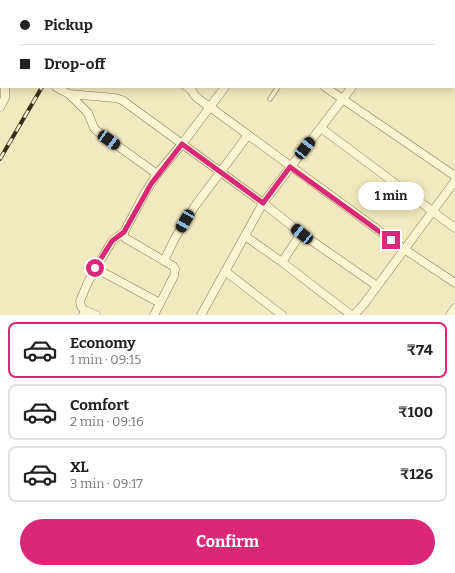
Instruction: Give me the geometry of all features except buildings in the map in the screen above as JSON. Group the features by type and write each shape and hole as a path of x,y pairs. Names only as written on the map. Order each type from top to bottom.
{"street":[{"path":"0,107 5,98 5,88"},
{"path":"58,88 69,94 88,113 94,128 97,131 157,174"},
{"path":"96,315 90,312 84,314 80,301 95,268 112,241 124,232 157,174 182,144 224,88"},
{"path":"326,88 455,176"},
{"path":"205,313 225,271 263,203 351,88"},
{"path":"192,90 210,107 290,167 404,249 455,283"},
{"path":"69,94 122,100 263,203 302,234 377,286"},
{"path":"320,128 455,228"},
{"path":"164,261 185,221 248,136"},
{"path":"245,236 352,315 364,304 455,181"},
{"path":"124,232 126,238 174,266 175,272 154,315"},
{"path":"282,262 302,234"},
{"path":"95,268 160,303"},
{"path":"225,271 282,315"},
{"path":"450,315 455,308"}],"lane":[{"path":"270,98 277,88"}],"railway":[{"path":"0,159 41,88"}],"route":[{"path":"95,268 112,241 124,232 157,174 182,144 263,203 290,167 391,240"}]}
